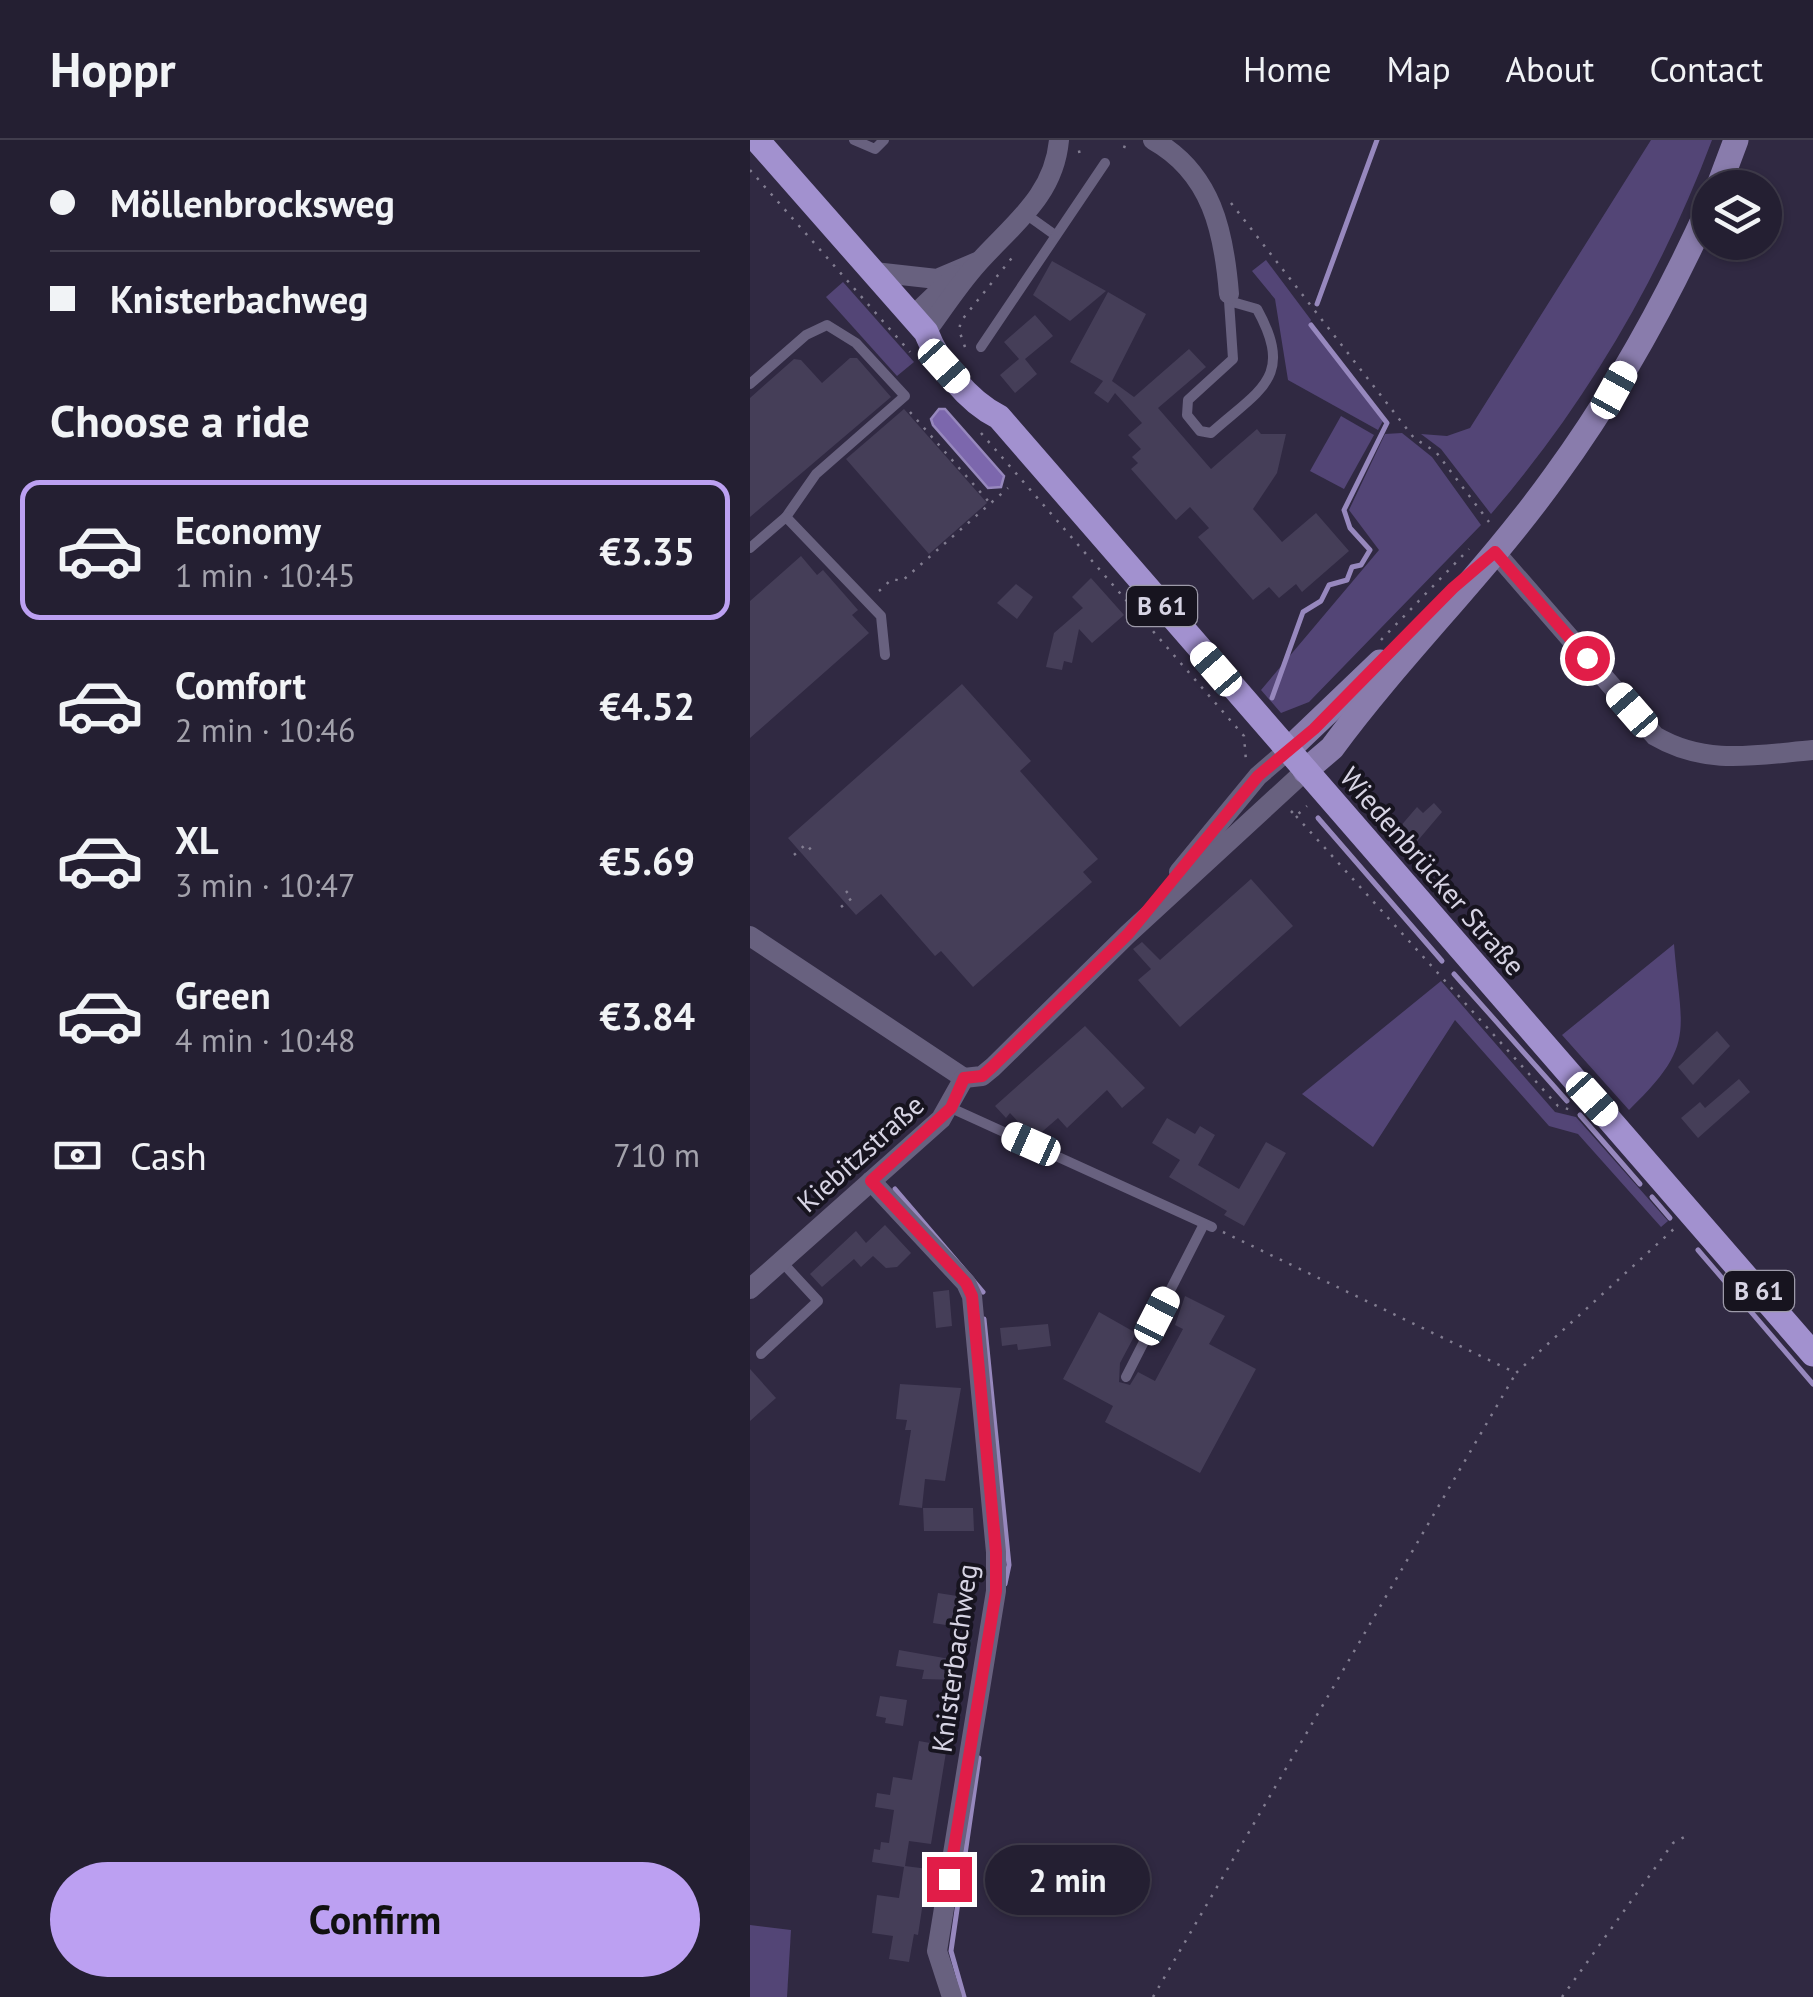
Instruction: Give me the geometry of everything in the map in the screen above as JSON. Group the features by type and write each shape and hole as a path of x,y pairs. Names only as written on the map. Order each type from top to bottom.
{"main road":[{"name":"Wiedenbrücker Straße","path":"757,140 919,324 944,366 983,409 999,417 1306,771 1586,1104 1699,1220"},
{"path":"1725,170 1736,140"},
{"path":"1287,751 1314,729 1453,588 1555,478 1614,390 1668,296 1692,244"},
{"path":"1306,771 1332,748 1487,550"},
{"name":"B 61","path":"1699,1220 1813,1354"}],"street":[{"path":"919,324 970,266 1027,216 1047,182 1058,140"},
{"path":"1153,140 1170,150 1214,206 1224,241 1229,298"},
{"path":"874,272 918,279 970,266"},
{"path":"1487,550 1655,736 1681,751 1712,758 1813,750"},
{"path":"1128,934 1258,776 1287,751"},
{"path":"750,936 964,1078 982,1076 1128,934 1306,771"},
{"name":"Kiebitzstraße","path":"750,1289 951,1108 964,1078"},
{"name":"Knisterbachweg","path":"871,1181 966,1283 972,1296 996,1552 996,1591 937,1951 952,1997"}],"lane":[{"path":"854,140 875,149 884,140"},
{"path":"981,347 1105,163"},
{"path":"1027,216 1055,236"},
{"path":"1229,298 1257,309 1273,338 1275,361 1266,384 1211,433 1200,430 1187,415 1188,400 1234,359 1229,298"},
{"path":"750,384 806,335 827,325 856,343 904,396 816,474 786,517 750,548"},
{"path":"786,517 880,616 886,655"},
{"path":"951,1108 1208,1225 1126,1377"},
{"path":"762,1354 818,1301 781,1262"}],"path":[{"path":"750,170 919,362"},
{"path":"1230,202 1414,438 1436,452 1491,526"},
{"path":"960,351 965,347"},
{"path":"898,400 990,503"},
{"path":"970,420 1244,736 1246,763"},
{"path":"868,602 892,579 902,582 1008,488"},
{"path":"1371,649 1487,550"},
{"path":"1247,752 1256,744"},
{"path":"1296,816 1310,803"},
{"path":"1287,806 1558,1106 1586,1104"},
{"path":"794,855 806,844 812,852"},
{"path":"841,908 852,898 846,891"},
{"path":"1153,1997 1516,1373 1699,1220"},
{"path":"1208,1225 1516,1373"},
{"path":"1562,1997 1673,1844 1690,1834"}],"shaded area":[{"path":"1651,140 1712,140 1700,170 1692,170 1692,191 1618,337 1558,428 1491,514 1441,449 1421,434 1447,436 1470,428"},
{"path":"1266,260 1311,320 1309,325 1383,421 1378,430 1288,380 1275,299 1252,271"},
{"path":"843,282 914,362 897,376 826,297"},
{"path":"939,409 945,409 1004,476 1001,487 988,488 933,425 931,419"},
{"path":"1341,416 1374,435 1344,489 1310,471"},
{"path":"1402,433 1432,457 1481,525 1309,702 1281,713 1261,690 1379,550 1349,510 1385,434"},
{"path":"1674,944 1680,1036 1666,1069 1629,1110 1562,1035"},
{"path":"1441,981 1555,1112 1576,1117 1668,1221 1661,1227 1578,1134 1549,1126 1455,1020 1373,1147 1302,1094"},
{"path":"750,1925 791,1930 787,1997 750,1997"}],"building":[{"path":"1052,261 1106,291 1070,321 1033,295"},
{"path":"1108,292 1146,314 1112,381 1134,397 1189,349 1206,367 1158,408 1211,469 1257,429 1261,434 1286,434 1277,473 1253,509 1282,542 1316,513 1349,551 1302,592 1296,584 1279,598 1269,587 1253,600 1198,537 1209,528 1190,507 1176,520 1131,469 1138,463 1132,457 1141,449 1128,435 1142,423 1115,393 1108,403 1094,393 1103,381 1070,362"},
{"path":"1035,315 1053,336 1025,359 1037,374 1015,393 1000,375 1019,359 1004,342"},
{"path":"850,358 857,358 891,397 750,517 750,398 794,359 801,360 822,383"},
{"path":"904,409 987,503 929,554 846,459"},
{"path":"801,556 817,575 823,570 858,610 852,615 869,633 750,738 750,601"},
{"path":"1091,578 1124,615 1092,643 1079,629 1072,663 1064,661 1062,670 1046,667 1054,633 1083,608 1072,597"},
{"path":"1016,584 1033,597 1017,619 997,603"},
{"path":"962,684 1031,761 1020,771 1098,859 1083,872 1092,882 973,987 941,951 935,956 881,894 856,915 788,838"},
{"path":"1434,803 1442,812 1414,845 1399,828 1417,807 1423,813"},
{"path":"1251,879 1293,926 1180,1027 1138,980 1151,969 1133,949 1142,942 1160,960"},
{"path":"1085,1026 1145,1088 1122,1108 1107,1090 1067,1128 1058,1118 1036,1137 1029,1134 1010,1113 1006,1118 995,1106"},
{"path":"1717,1031 1730,1046 1693,1085 1678,1067"},
{"path":"1739,1079 1750,1092 1698,1138 1681,1118 1700,1102 1705,1108"},
{"path":"1167,1118 1195,1134 1200,1126 1215,1135 1198,1165 1239,1189 1266,1142 1286,1153 1244,1226 1224,1215 1227,1211 1169,1177 1180,1160 1152,1143"},
{"path":"885,1225 911,1253 897,1267 886,1268 873,1256 861,1267 854,1259 822,1287 810,1274 856,1231 866,1243"},
{"path":"949,1290 952,1326 936,1328 933,1292"},
{"path":"1185,1296 1225,1316 1209,1344 1256,1369 1200,1473 1105,1422 1113,1406 1063,1379 1099,1312 1136,1333 1120,1363 1119,1382 1130,1385 1138,1372 1155,1381 1183,1329 1175,1325"},
{"path":"1048,1324 1051,1346 1018,1350 1017,1344 1002,1346 1000,1328"},
{"path":"750,1369 776,1398 750,1421"},
{"path":"900,1384 961,1388 945,1481 925,1479 922,1508 899,1505 911,1430 905,1430 907,1420 896,1419"},
{"path":"923,1508 973,1508 974,1531 924,1531"},
{"path":"938,1593 970,1598 965,1628 933,1623"},
{"path":"899,1650 961,1661 958,1680 922,1679 924,1670 896,1666"},
{"path":"880,1696 907,1700 903,1726 885,1723 886,1718 876,1716"},
{"path":"919,1741 947,1746 931,1844 909,1841 905,1866 928,1869 918,1935 914,1934 909,1962 889,1959 893,1936 872,1933 877,1895 899,1898 904,1867 872,1862 874,1849 880,1850 881,1842 889,1843 894,1810 875,1807 877,1793 890,1795 893,1777 912,1780"}],"waterway":[{"path":"1317,304 1377,140"},
{"path":"1272,698 1303,612 1321,601 1329,585 1347,580 1352,567 1361,565 1370,550 1350,528 1344,510 1387,423 1311,325"},
{"path":"1318,818 1442,961"},
{"path":"1454,974 1567,1101"},
{"path":"1580,1115 1640,1184"},
{"path":"895,1189 983,1292"},
{"path":"1652,1197 1670,1218"},
{"path":"1698,1250 1813,1384"},
{"path":"984,1319 1009,1565 1005,1584"},
{"path":"964,1997 951,1951 979,1758"}],"route":[{"path":"949,1879 996,1591 996,1552 972,1296 966,1283 871,1181 951,1108 964,1078 982,1076 1128,934 1258,776 1314,729 1453,588 1495,552 1587,658"}]}
